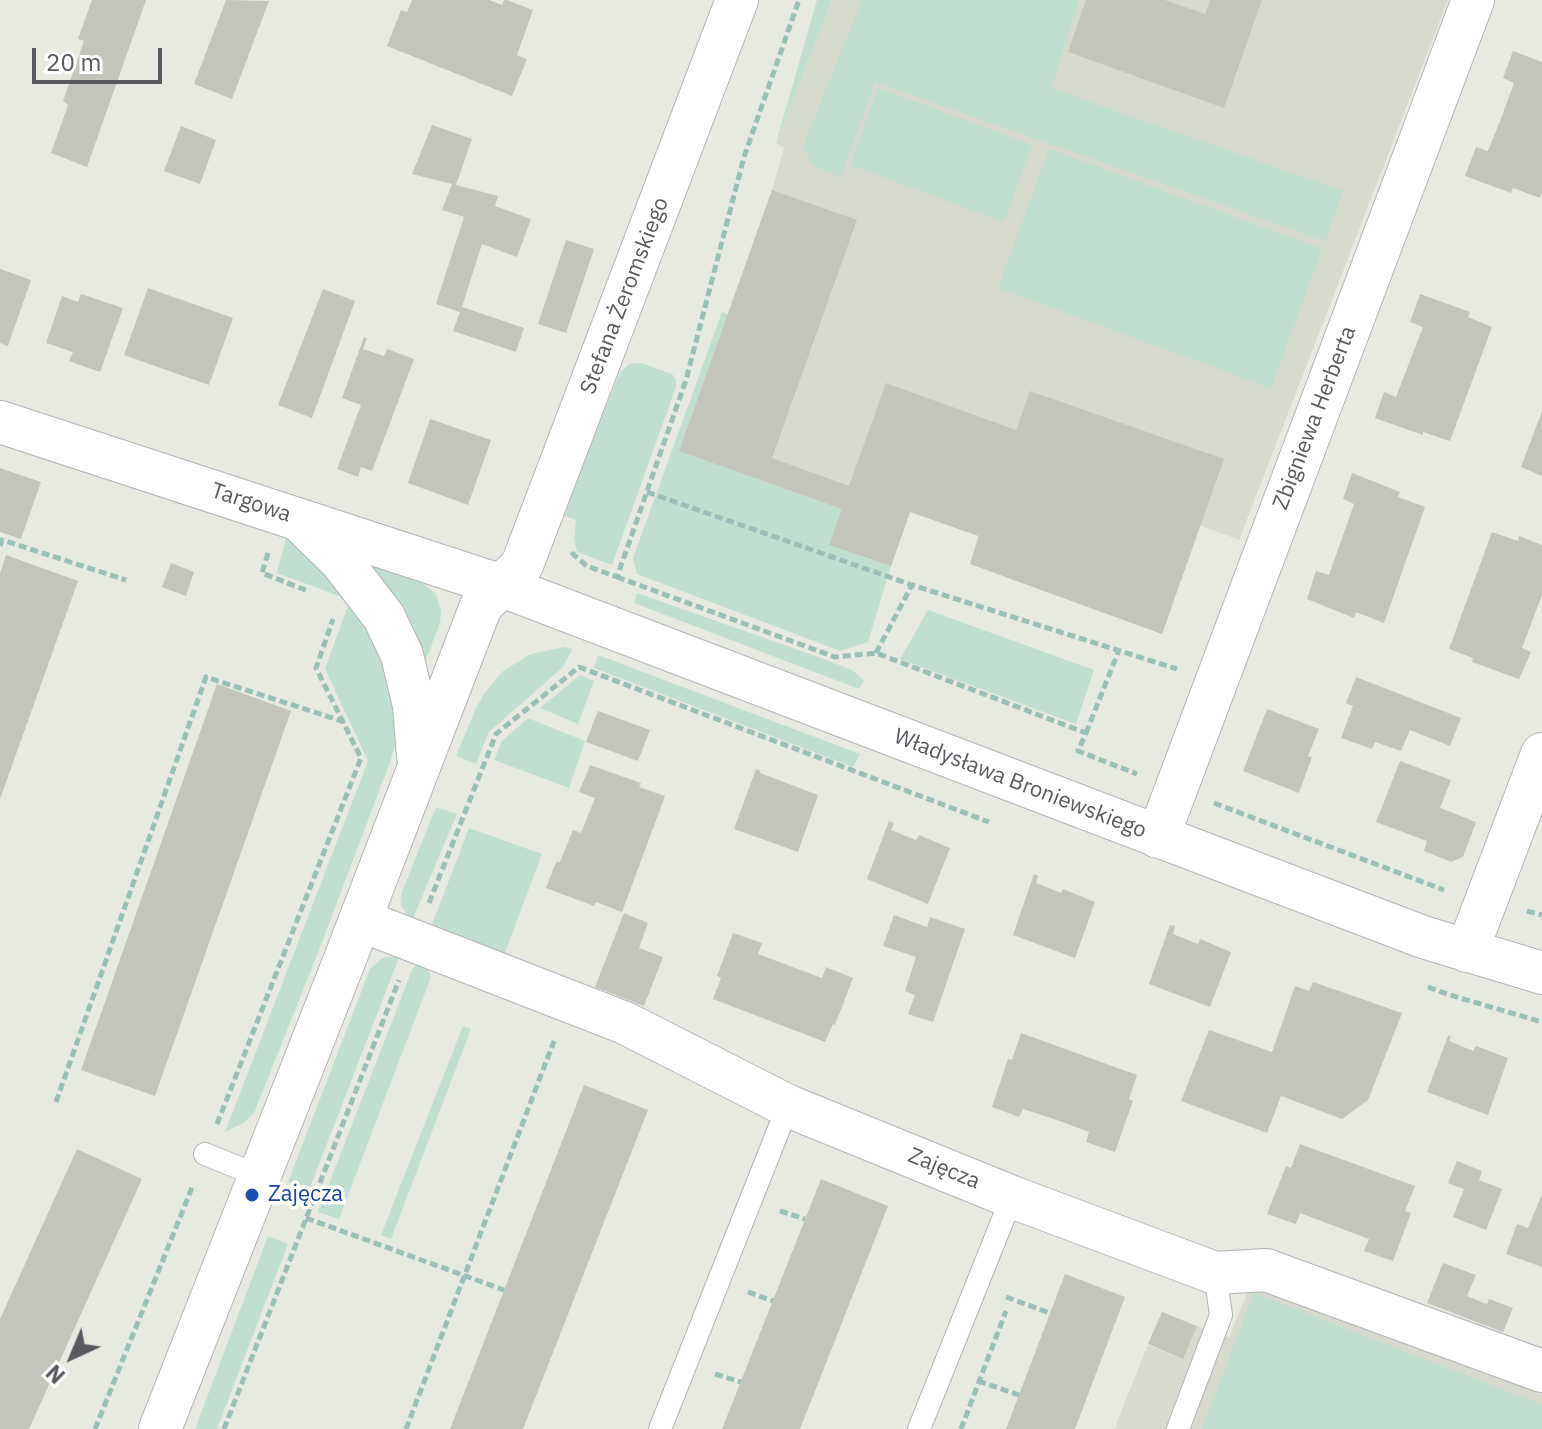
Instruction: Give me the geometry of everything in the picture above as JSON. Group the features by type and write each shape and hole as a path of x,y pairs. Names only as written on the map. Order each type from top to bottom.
{"street":[{"name":"Stefana Żeromskiego","path":"502,586 522,565 737,0"},
{"name":"Zbigniewa Herberta","path":"1158,837 1473,0"},
{"name":"Targowa","path":"0,422 502,586"},
{"path":"288,515 341,561 384,617 402,655 414,706 419,765"},
{"path":"160,1429 481,606 502,586"},
{"name":"Władysława Broniewskiego","path":"502,586 1423,937 1542,973"},
{"path":"1467,951 1542,754"},
{"name":"Zajęcza","path":"360,920 625,1023 788,1106 1012,1197 1215,1273 1266,1270 1542,1371"}],"lane":[{"path":"660,1429 788,1106"},
{"path":"205,1154 259,1176"},
{"path":"919,1429 1012,1197"},
{"path":"1178,1429 1221,1315 1215,1273"}],"path":[{"path":"224,1429 496,734 579,667 617,577 686,380 744,157 799,0"},
{"path":"647,492 912,585 1216,681"},
{"path":"288,515 262,573 313,593"},
{"path":"538,524 569,536 573,554 587,566 835,657 876,653 1086,733"},
{"path":"0,546 2,540 126,580"},
{"path":"876,653 912,585"},
{"path":"95,1429 361,758 316,668 334,616"},
{"path":"1119,650 1078,751 1452,893 1542,915"},
{"path":"579,667 993,823"},
{"path":"56,1102 206,677 342,721"},
{"path":"1421,984 1542,1022"},
{"path":"406,1429 554,1041"},
{"path":"770,1207 805,1219"},
{"path":"306,1218 504,1290"},
{"path":"976,1287 1050,1313"},
{"path":"738,1289 773,1301"},
{"path":"961,1429 1011,1299"},
{"path":"944,1368 1019,1395"},
{"path":"707,1371 741,1382"}],"shaded area":[{"path":"832,0 1448,0 1239,540 1200,525 1162,634 970,564 978,536 910,512 891,566 830,545 679,451 772,190 784,148 776,143"},
{"path":"1251,1284 1542,1390 1542,1429 1114,1429 1148,1345 1182,1359 1197,1326 1229,1337"}],"green space":[{"path":"817,0 832,0 776,143"},
{"path":"862,0 1079,0 1051,88 1343,191 1325,241 875,82 841,177 813,166 803,147"},
{"path":"878,88 1032,145 1004,222 850,165"},
{"path":"1049,149 1322,249 1271,388 998,288"},
{"path":"722,312 728,315 679,451 842,509 830,545 891,566 868,642 840,651 637,574 633,558"},
{"path":"641,363 672,374 676,387 612,565 577,552 574,539 576,520 562,515 620,372 629,364"},
{"path":"286,538 329,568 357,602 393,666 399,696 399,719 390,762 254,1113 245,1122 225,1132 368,761 325,669 350,600 277,573"},
{"path":"358,561 419,580 436,594 441,611 440,623 421,673"},
{"path":"637,593 821,658 852,670 864,680 859,689 634,603"},
{"path":"928,610 1094,670 1076,724 900,659"},
{"path":"564,647 573,649 562,668 489,732 476,764 456,756 476,708 503,671 531,654"},
{"path":"598,655 860,754 853,767 594,668"},
{"path":"580,675 594,681 578,724 540,708"},
{"path":"528,718 585,741 569,788 494,760 502,741"},
{"path":"436,807 457,814 413,918 401,906 402,892"},
{"path":"469,828 542,854 504,955 431,927"},
{"path":"400,955 309,1190 288,1182 370,969 382,958"},
{"path":"419,961 431,977 339,1219 318,1212 412,970"},
{"path":"463,1026 471,1029 391,1239 381,1235"},
{"path":"268,1236 288,1244 217,1429 195,1429"},
{"path":"1254,1293 1542,1405 1542,1429 1202,1429"}],"building":[{"path":"92,0 146,0 87,167 51,153 68,105 63,101 84,41 78,39"},
{"path":"226,0 269,1 232,99 194,84"},
{"path":"412,0 489,0 502,5 507,0 533,10 517,55 527,59 512,96 387,46 401,10 407,12"},
{"path":"1086,0 1165,0 1205,14 1210,0 1262,0 1224,108 1068,52"},
{"path":"1513,51 1542,62 1540,198 1513,188 1511,193 1465,176 1476,147 1488,151 1502,116 1514,83 1503,78"},
{"path":"432,125 472,139 456,185 498,196 495,206 531,219 517,257 482,244 462,307 524,328 516,352 453,331 460,312 436,304 464,217 442,210 452,184 412,174"},
{"path":"181,126 216,140 200,184 164,171"},
{"path":"772,190 857,220 772,458 849,486 886,383 1016,430 1030,391 1224,459 1162,634 970,564 979,536 910,512 891,566 829,545 842,509 679,451"},
{"path":"566,240 594,249 566,333 538,324"},
{"path":"0,269 31,280 8,346 0,343"},
{"path":"148,288 233,318 209,385 124,355"},
{"path":"323,289 355,301 312,418 278,405"},
{"path":"81,294 123,308 100,372 69,361 73,352 46,343 62,296 78,302"},
{"path":"1420,294 1470,312 1468,317 1492,327 1450,441 1375,418 1384,392 1396,397 1423,327 1410,322"},
{"path":"364,337 367,338 363,349 384,356 387,349 414,359 372,471 361,467 358,477 337,469 361,405 342,398"},
{"path":"1542,411 1542,476 1521,467"},
{"path":"430,419 491,440 468,505 408,483"},
{"path":"0,468 41,482 21,539 0,532"},
{"path":"1352,473 1400,492 1398,497 1425,507 1384,623 1356,612 1354,618 1307,599 1316,571 1329,575 1354,504 1343,499"},
{"path":"1492,532 1518,541 1519,536 1542,545 1542,595 1522,648 1531,652 1519,679 1472,662 1473,658 1449,649"},
{"path":"6,555 78,581 0,799 0,573"},
{"path":"171,563 194,572 186,596 162,587"},
{"path":"1356,677 1461,718 1450,746 1410,730 1401,751 1375,742 1372,749 1341,738 1353,706 1346,703"},
{"path":"217,684 291,711 155,1096 81,1070"},
{"path":"1267,709 1319,729 1308,756 1312,757 1299,793 1243,771"},
{"path":"598,711 650,730 638,761 586,742"},
{"path":"1400,761 1451,780 1440,808 1476,822 1463,857 1451,862 1424,851 1427,841 1376,822"},
{"path":"590,765 641,783 639,787 665,796 622,912 596,902 594,906 546,888 573,830 581,833 595,798 579,792"},
{"path":"756,769 818,795 798,852 734,829"},
{"path":"889,821 894,823 891,830 916,840 919,835 950,848 928,904 867,879"},
{"path":"1034,874 1038,876 1036,883 1061,893 1063,889 1095,902 1075,958 1013,935"},
{"path":"624,913 648,923 639,948 663,957 644,1006 595,987"},
{"path":"894,915 927,927 930,917 965,929 933,1022 908,1014 915,995 905,991 916,957 883,946"},
{"path":"1170,925 1175,926 1173,934 1198,944 1200,939 1231,952 1210,1007 1149,984"},
{"path":"733,933 762,943 758,954 822,978 826,967 853,978 825,1042 713,999 721,978 717,976"},
{"path":"1313,982 1402,1013 1368,1100 1342,1119 1281,1096 1267,1133 1181,1101 1209,1030 1272,1052 1295,986 1309,991"},
{"path":"1021,1033 1137,1075 1129,1099 1133,1101 1115,1152 1086,1142 1089,1132 1057,1120 1023,1109 1019,1117 992,1107 1008,1059 1012,1060"},
{"path":"1448,1036 1451,1036 1449,1041 1473,1051 1476,1046 1508,1058 1488,1115 1427,1092"},
{"path":"584,1085 648,1110 523,1429 450,1429"},
{"path":"1300,1144 1415,1186 1405,1211 1411,1213 1393,1261 1364,1251 1369,1239 1300,1213 1296,1224 1267,1214 1286,1166 1291,1168"},
{"path":"77,1149 142,1179 29,1429 0,1429 0,1319"},
{"path":"1457,1161 1482,1171 1479,1180 1502,1189 1486,1230 1453,1217 1464,1189 1448,1183"},
{"path":"821,1179 888,1206 800,1429 722,1429"},
{"path":"1542,1194 1542,1267 1506,1254 1517,1224 1528,1228"},
{"path":"1443,1263 1476,1275 1467,1296 1487,1304 1489,1299 1513,1308 1503,1332 1427,1303"},
{"path":"1065,1274 1125,1297 1075,1429 1006,1429"},
{"path":"1162,1312 1197,1326 1183,1359 1148,1344"}],"place":[{"name":"Zajęcza","path":"252,1195"}]}
